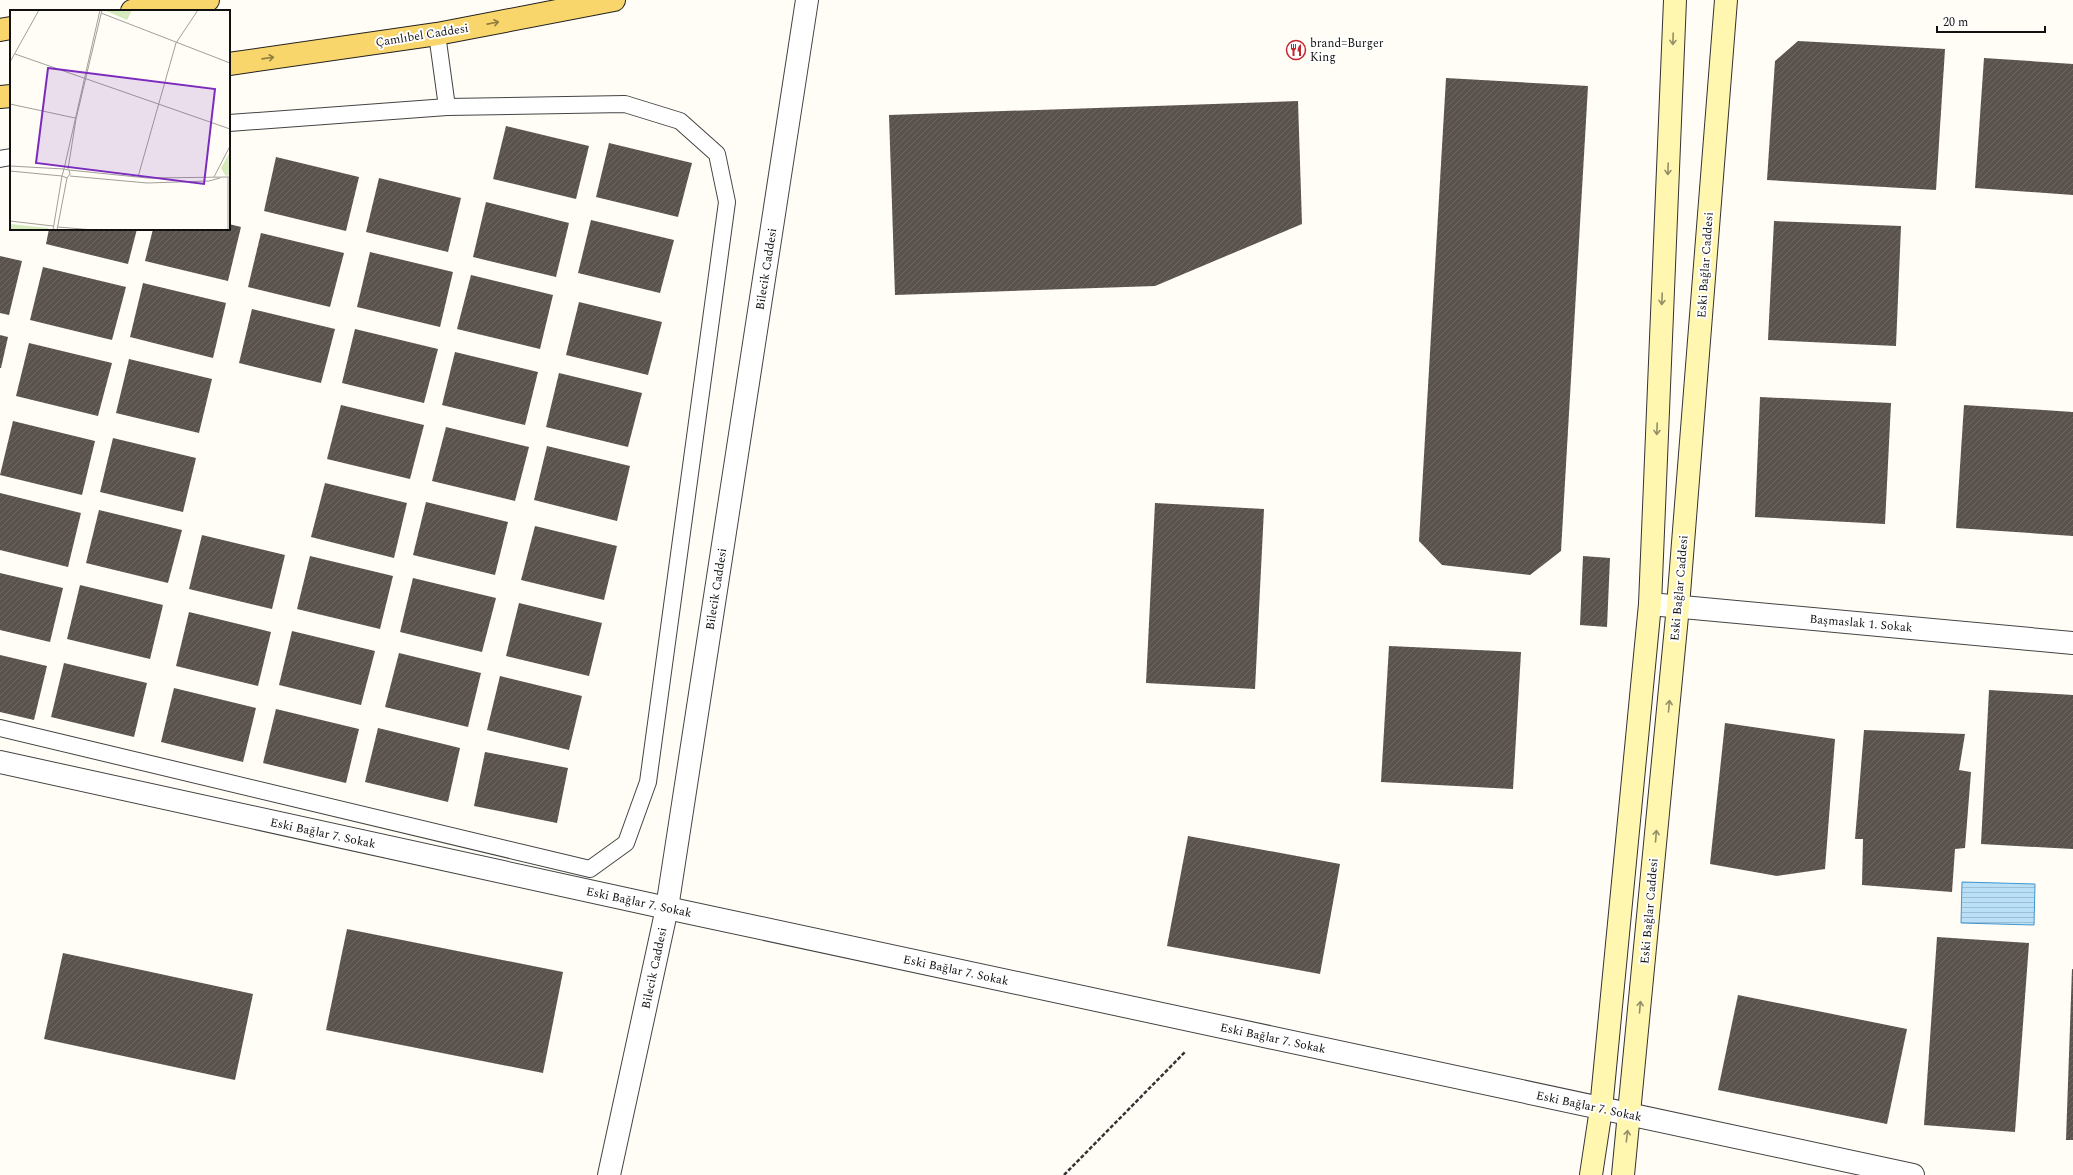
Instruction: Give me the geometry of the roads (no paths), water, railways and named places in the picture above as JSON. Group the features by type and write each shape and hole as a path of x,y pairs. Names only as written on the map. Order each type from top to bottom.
{"main road":[{"path":"139,10 208,0"},
{"name":"Çamlıbel Caddesi","path":"230,64 437,34 614,0"},
{"path":"0,30 10,28"},
{"path":"0,97 10,96"}],"street":[{"name":"Bilecik Caddesi","path":"609,1175 667,908 807,0"},
{"path":"1591,1175 1601,1109 1650,604 1675,0"},
{"name":"Eski Bağlar Caddesi","path":"1623,1175 1678,606 1726,0"},
{"name":"Başmaslak 1. Sokak","path":"1650,604 2073,643"},
{"name":"Eski Bağlar 7. Sokak","path":"0,762 667,908 1913,1175"}],"lane":[{"path":"437,34 447,107"},
{"path":"0,728 590,869 626,843 648,782 726,210 727,202 717,154 680,121 625,104 447,107 230,123"},
{"path":"0,159 10,157"}],"water":[{"path":"1962,882 2035,884 2034,925 1961,923"}],"place":[{"name":"brand=Burger King","path":"1296,50"}]}
